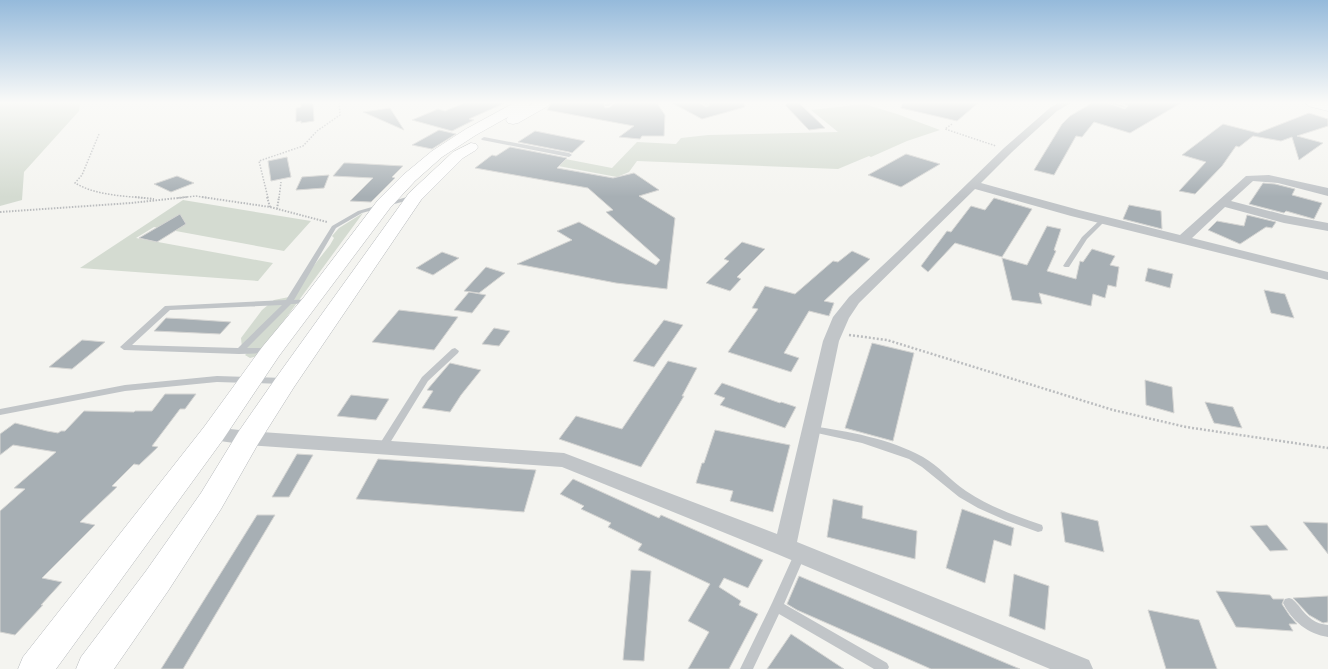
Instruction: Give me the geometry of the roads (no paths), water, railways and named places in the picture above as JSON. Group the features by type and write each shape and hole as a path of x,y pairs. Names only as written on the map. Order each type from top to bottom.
{"main road":[{"path":"35,669 213,434 271,351 312,301 384,204 409,178 437,154 468,134"},
{"path":"93,669 184,541 211,501 248,438 286,381 415,197 458,156 491,134"}],"street":[{"path":"792,550 811,429 831,341 841,317 854,300 902,256 1026,134"},
{"path":"1182,240 1250,178 1257,177 1274,180 1313,190 1328,192"},
{"path":"973,185 1103,220 1328,276"},
{"path":"1223,203 1284,219 1328,227"},
{"path":"213,434 382,448 564,460 792,550 1080,669"}],"lane":[{"path":"484,139 569,154"},
{"path":"239,351 288,303 337,224 360,212 384,204 415,197"},
{"path":"1067,266 1084,238 1103,220"},
{"path":"271,351 124,347 168,308 312,301"},
{"path":"382,448 425,379 454,351"},
{"path":"0,412 125,388 217,379 286,381"},
{"path":"811,429 845,434 913,456 962,493 990,511 1038,528"},
{"path":"746,669 777,606 792,550"},
{"path":"1289,603 1300,619 1310,626 1328,631"},
{"path":"777,606 883,667"}]}
